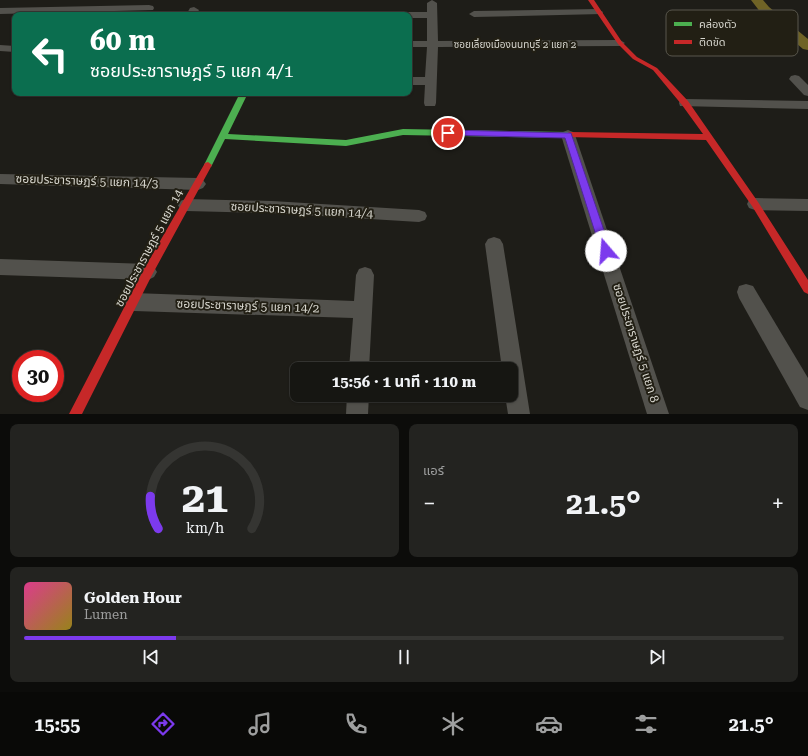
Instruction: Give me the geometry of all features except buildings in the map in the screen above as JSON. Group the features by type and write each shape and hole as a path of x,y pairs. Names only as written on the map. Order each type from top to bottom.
{"street":[{"path":"591,0 620,44 635,58 655,69 685,103 755,204 808,288"},
{"path":"430,103 433,44 432,3"},
{"path":"0,11 149,8"},
{"path":"474,14 598,12"},
{"path":"412,15 433,15"},
{"name":"ซอยเลี่ยงเมืองนนทบุรี 2 แยก 2","path":"412,44 620,44"},
{"path":"0,48 12,49"},
{"path":"795,79 808,92"},
{"path":"412,81 431,82"},
{"name":"ซอยประชาราษฎร์ 5 แยก 14","path":"75,414 134,302 148,272 198,184 243,96"},
{"path":"685,103 808,105"},
{"path":"223,136 346,143 360,142 403,132 709,137"},
{"name":"ซอยประชาราษฎร์ 5 แยก 8","path":"568,135 658,414"},
{"name":"ซอยประชาราษฎร์ 5 แยก 14/3","path":"0,178 198,184"},
{"path":"755,204 808,205"},
{"name":"ซอยประชาราษฎร์ 5 แยก 14/4","path":"186,205 272,207 419,216"},
{"path":"494,244 519,414"},
{"path":"0,267 148,272"},
{"path":"359,362 365,275"},
{"path":"746,292 808,399"},
{"name":"ซอยประชาราษฎร์ 5 แยก 14/2","path":"134,302 363,310"},
{"path":"357,414 358,402"}],"waterway":[{"path":"757,0 765,10"},
{"path":"798,38 808,46"}],"traffic: fast":[{"path":"208,165 242,96"},
{"path":"223,136 346,143 403,132 569,135"}],"traffic: jam":[{"path":"591,0 620,43 635,58 655,69 685,103 755,204 808,289"},
{"path":"569,135 709,137"},
{"path":"75,414 148,272 208,165"}],"route":[{"path":"448,133 568,135 606,251"}]}
